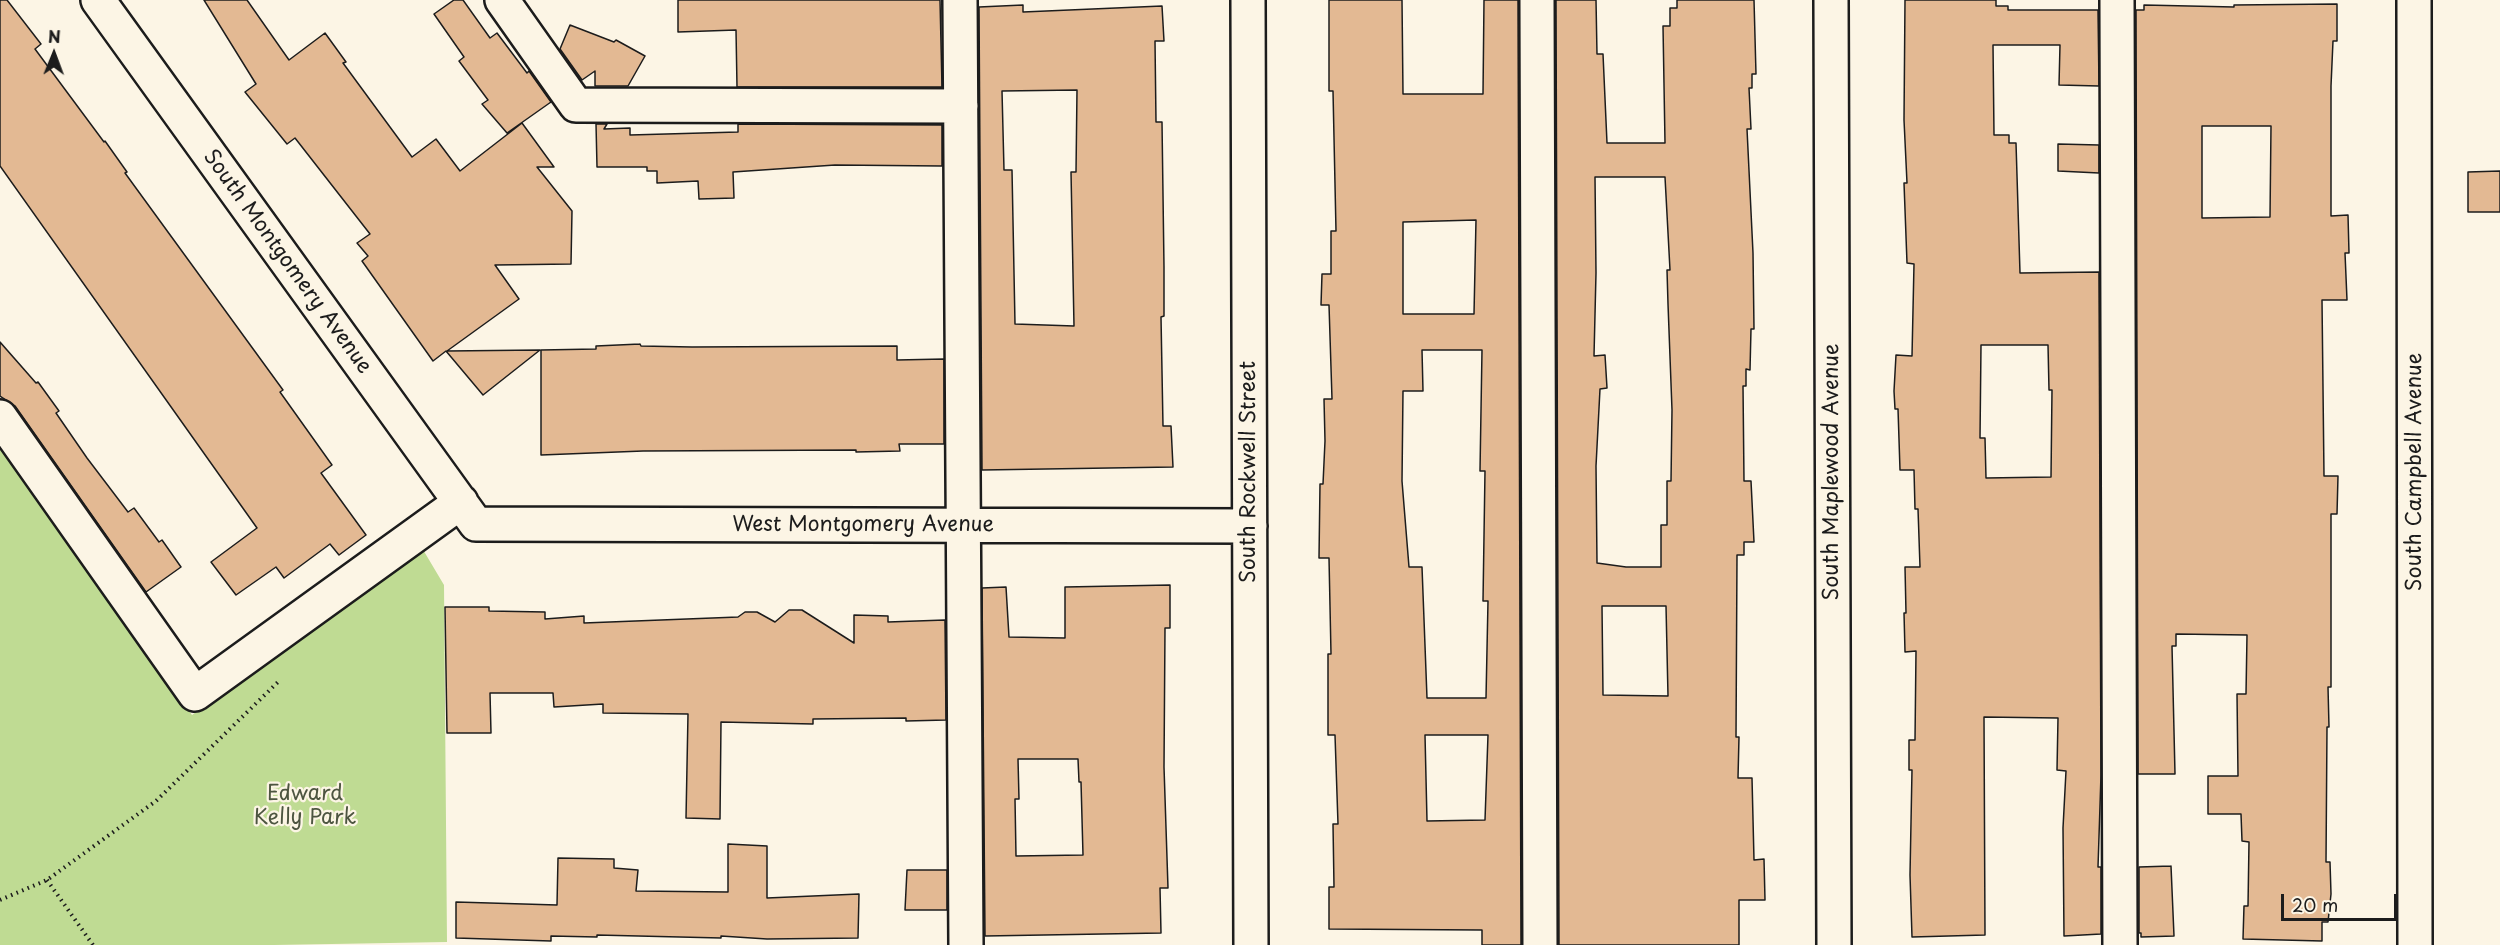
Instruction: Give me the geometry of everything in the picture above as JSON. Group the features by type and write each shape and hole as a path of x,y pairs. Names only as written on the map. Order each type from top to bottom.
{"street":[{"name":"South Montgomery Avenue","path":"98,0 468,513"},
{"path":"502,0 576,105 961,105"},
{"path":"960,0 966,945"},
{"name":"South Rockwell Street","path":"1248,0 1251,945"},
{"path":"1537,0 1540,945"},
{"name":"South Maplewood Avenue","path":"1831,0 1834,945"},
{"path":"2117,0 2120,945"},
{"name":"South Campbell Avenue","path":"2414,0 2415,945"},
{"path":"0,417 195,694 468,513"},
{"name":"West Montgomery Avenue","path":"468,513 963,525 1250,526"}],"path":[{"path":"0,900 46,880 156,801 282,679"},
{"path":"46,880 93,945"}],"green space":[{"name":"Edward Kelly Park","path":"0,439 192,715 422,548 444,585 447,942 274,945 0,945"}],"building":[{"path":"0,0 7,0 41,44 35,49 105,141 127,172 125,173 283,390 280,392 332,465 321,473 366,535 339,555 330,544 284,578 276,567 236,595 211,562 257,528 0,166"},
{"path":"204,0 247,0 289,60 325,33 346,62 343,63 412,157 436,139 460,171 522,123 554,167 537,167 572,211 571,264 495,265 519,299 447,351 540,350 483,395 446,351 433,361 362,261 368,256 357,243 370,234 295,138 287,144 245,92 256,84"},
{"path":"454,0 463,0 490,38 497,33 551,102 507,133 482,104 488,100 459,61 464,57 434,14"},
{"path":"678,0 940,0 942,87 737,87 736,30 678,32"},
{"path":"1329,0 1402,0 1403,94 1483,94 1484,0 1518,0 1521,945 1482,945 1482,930 1329,929 1329,887 1334,887 1333,824 1338,824 1335,735 1328,735 1328,654 1331,654 1329,558 1319,558 1320,484 1323,484 1325,441 1324,399 1332,399 1329,305 1321,305 1322,274 1331,274 1331,231 1336,231 1333,91 1329,91","holes":["1476,220 1474,314 1403,314 1403,222","1422,350 1482,350 1480,471 1485,471 1483,601 1488,601 1486,698 1427,698 1422,567 1409,567 1402,481 1403,391 1423,391","1425,735 1488,735 1485,820 1427,821"]},
{"path":"1556,0 1596,0 1597,54 1603,54 1607,143 1665,143 1663,26 1670,26 1670,8 1677,8 1677,0 1754,0 1756,74 1752,74 1752,88 1749,88 1751,129 1747,129 1754,329 1751,329 1750,370 1746,369 1746,386 1743,386 1744,481 1751,481 1754,542 1744,542 1744,555 1737,555 1736,737 1739,737 1738,778 1752,778 1754,860 1764,859 1765,900 1739,900 1739,945 1559,945","holes":["1595,177 1665,177 1670,270 1667,270 1672,410 1671,481 1667,481 1667,525 1661,525 1661,567 1626,567 1597,563 1596,466 1600,389 1607,388 1605,355 1594,356","1602,606 1666,606 1668,696 1603,695"]},
{"path":"1905,0 1996,0 1996,6 2008,6 2008,10 2098,10 2099,86 2059,85 2060,45 1993,45 1994,135 2009,135 2009,143 2016,143 2020,273 2099,272 2101,775 2098,867 2101,867 2101,934 2064,936 2063,828 2066,771 2057,770 2058,718 1984,717 1985,935 1912,937 1910,875 1912,770 1909,770 1909,740 1915,740 1916,651 1905,652 1904,613 1906,613 1905,567 1920,567 1914,470 1900,470 1898,409 1895,409 1894,391 1896,355 1912,356 1914,264 1907,263 1904,120","holes":["1981,345 2048,345 2049,390 2052,390 2051,477 1986,478 1985,438 1980,438"]},
{"path":"2337,4 2337,41 2333,41 2331,86 2331,216 2348,215 2349,253 2345,253 2347,300 2322,300 2324,476 2338,476 2337,514 2331,514 2331,687 2328,687 2329,727 2327,727 2326,862 2330,862 2331,894 2328,922 2322,922 2322,941 2243,939 2244,906 2248,906 2249,842 2242,841 2241,814 2208,814 2208,776 2238,776 2237,694 2246,694 2247,635 2176,634 2176,646 2172,646 2175,774 2138,774 2136,10 2144,10 2144,5 2234,7 2234,5","holes":["2202,126 2271,126 2270,217 2202,218"]},
{"path":"1023,5 1023,12 1162,6 1164,41 1155,41 1156,122 1162,122 1163,426 1171,426 1173,467 982,470 979,7","holes":["1077,90 1076,172 1071,172 1074,326 1015,324 1012,170 1004,170 1002,91"]},
{"path":"570,25 614,42 616,40 645,56 628,86 595,86 595,71 582,80 560,49"},
{"path":"596,124 607,124 604,129 630,128 630,135 738,132 738,124 942,125 942,166 835,165 733,172 734,198 699,199 698,181 657,183 657,171 647,171 647,167 597,167"},
{"path":"2058,144 2099,145 2099,173 2058,171"},
{"path":"2500,171 2500,212 2468,212 2468,172"},
{"path":"0,342 36,383 38,382 59,411 56,413 87,458 128,512 134,508 159,542 162,540 181,567 146,592 15,406 0,396"},
{"path":"640,344 641,346 692,347 897,346 897,360 944,359 944,444 899,444 900,451 643,451 541,455 541,350 596,349 596,346"},
{"path":"1170,585 1170,628 1165,628 1164,767 1168,888 1160,888 1161,933 985,936 982,588 1006,587 1009,637 1065,638 1065,587","holes":["1018,759 1078,759 1083,855 1016,856 1015,799 1019,799"]},
{"path":"445,607 489,607 489,611 545,612 545,619 584,616 584,623 738,617 745,612 757,612 775,622 789,610 802,610 854,643 854,615 888,616 888,622 945,620 946,720 813,719 813,724 721,722 720,819 686,818 688,714 603,713 603,704 554,707 553,693 490,693 491,733 447,733"},
{"path":"728,844 767,846 767,898 859,894 858,938 767,939 721,936 721,938 597,935 597,937 551,936 551,941 456,938 456,902 557,905 558,858 614,859 614,868 638,870 636,891 728,892"},
{"path":"2171,866 2174,936 2141,937 2139,933 2139,867"},
{"path":"907,870 947,870 947,910 905,910"}]}
